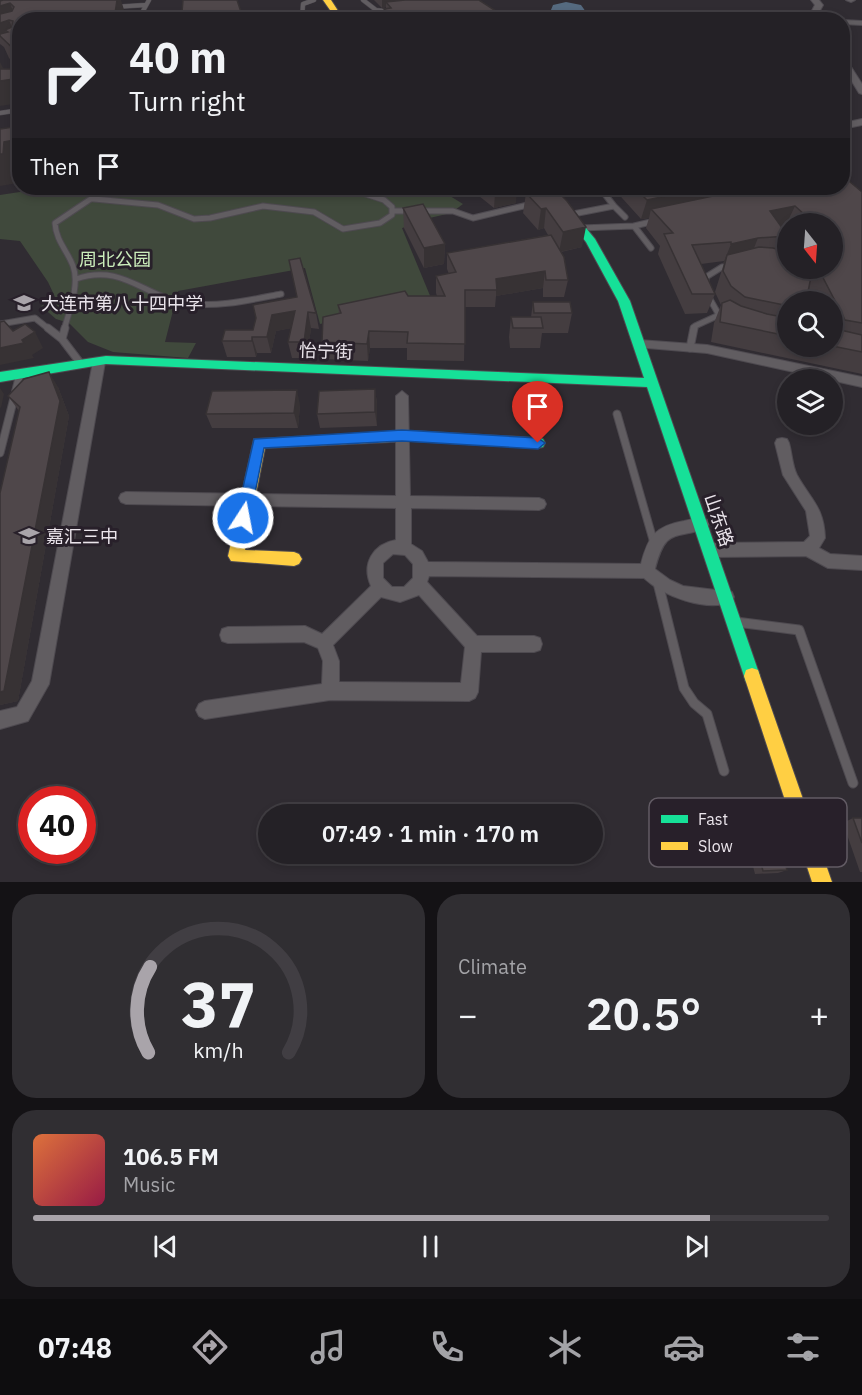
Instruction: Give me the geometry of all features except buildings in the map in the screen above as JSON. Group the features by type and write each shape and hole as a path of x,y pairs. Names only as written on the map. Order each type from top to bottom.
{"street":[{"path":"850,72 862,91"},
{"name":"山东路","path":"551,195 573,214 605,260 615,280 711,550 794,798"},
{"path":"639,344 707,349 862,382"},
{"path":"0,720 22,715 40,684 99,362"},
{"name":"怡宁街","path":"0,377 99,362 653,383"},
{"path":"402,396 404,549"},
{"path":"294,559 236,556 259,443 402,435 538,443"},
{"path":"782,443 788,472 812,504 818,523 818,538 808,549"},
{"path":"126,498 404,500 539,504"},
{"path":"647,571 654,543 666,530 702,524"},
{"path":"205,710 330,690 469,692 473,644 421,577 418,556 404,549 388,550 376,560 373,574 380,588 396,594 413,590 421,577"},
{"path":"711,550 808,549 828,561 862,563"},
{"path":"421,577 647,571 658,583 687,596 726,597"},
{"path":"324,643 380,588"},
{"path":"228,635 304,634 324,643 331,661 330,690"},
{"path":"473,644 534,644"},
{"name":"山东路","path":"817,867 822,882"}],"lane":[{"path":"142,12 149,0"},
{"path":"302,12 303,4 315,0"},
{"path":"363,0 377,12"},
{"path":"108,7 145,5"},
{"path":"62,339 76,279 73,266 58,243 55,223 65,214 99,195"},
{"path":"94,199 158,205 194,219 210,218 263,206 314,212 343,229 380,223 392,215 392,207 384,200 369,195"},
{"path":"605,195 625,217"},
{"path":"392,211 453,211 473,218 537,203"},
{"path":"573,214 614,206"},
{"path":"582,228 634,226 667,219"},
{"path":"634,226 651,248"},
{"path":"735,324 719,315 707,295 706,277 722,267 743,265"},
{"path":"76,279 97,273 119,278 167,297 193,304 234,303 281,294"},
{"path":"690,348 695,326 719,315"},
{"path":"0,324 34,318 62,339 81,364"},
{"path":"0,453 20,374"},
{"path":"617,414 654,543"},
{"path":"658,583 684,688 694,703 707,714 724,771"},
{"path":"735,622 799,630 853,783"}],"green space":[{"name":"周北公园","path":"12,193 12,195 448,195 463,204 451,213 421,220 422,223 402,228 431,298 320,324 305,268 178,291 165,342 196,343 188,358 113,352 88,342 69,323 56,319 41,306 56,299 48,282 20,241 0,239 0,195"}],"water":[{"path":"566,2 581,5 586,12 554,12 551,10 553,5"}],"traffic: fast":[{"path":"554,195 591,241 624,301 752,676"},
{"path":"0,377 106,360 653,383"},
{"path":"411,436 538,443"}],"traffic: slow":[{"path":"327,0 335,12"},
{"path":"294,559 236,556 259,443 411,436"},
{"path":"752,676 793,798"},
{"path":"817,867 822,882"}],"place":[{"name":"大连市第八十四中学","path":"24,303"},
{"name":"嘉汇三中","path":"29,536"}],"route":[{"path":"243,518 259,443 402,435 538,443"}]}
